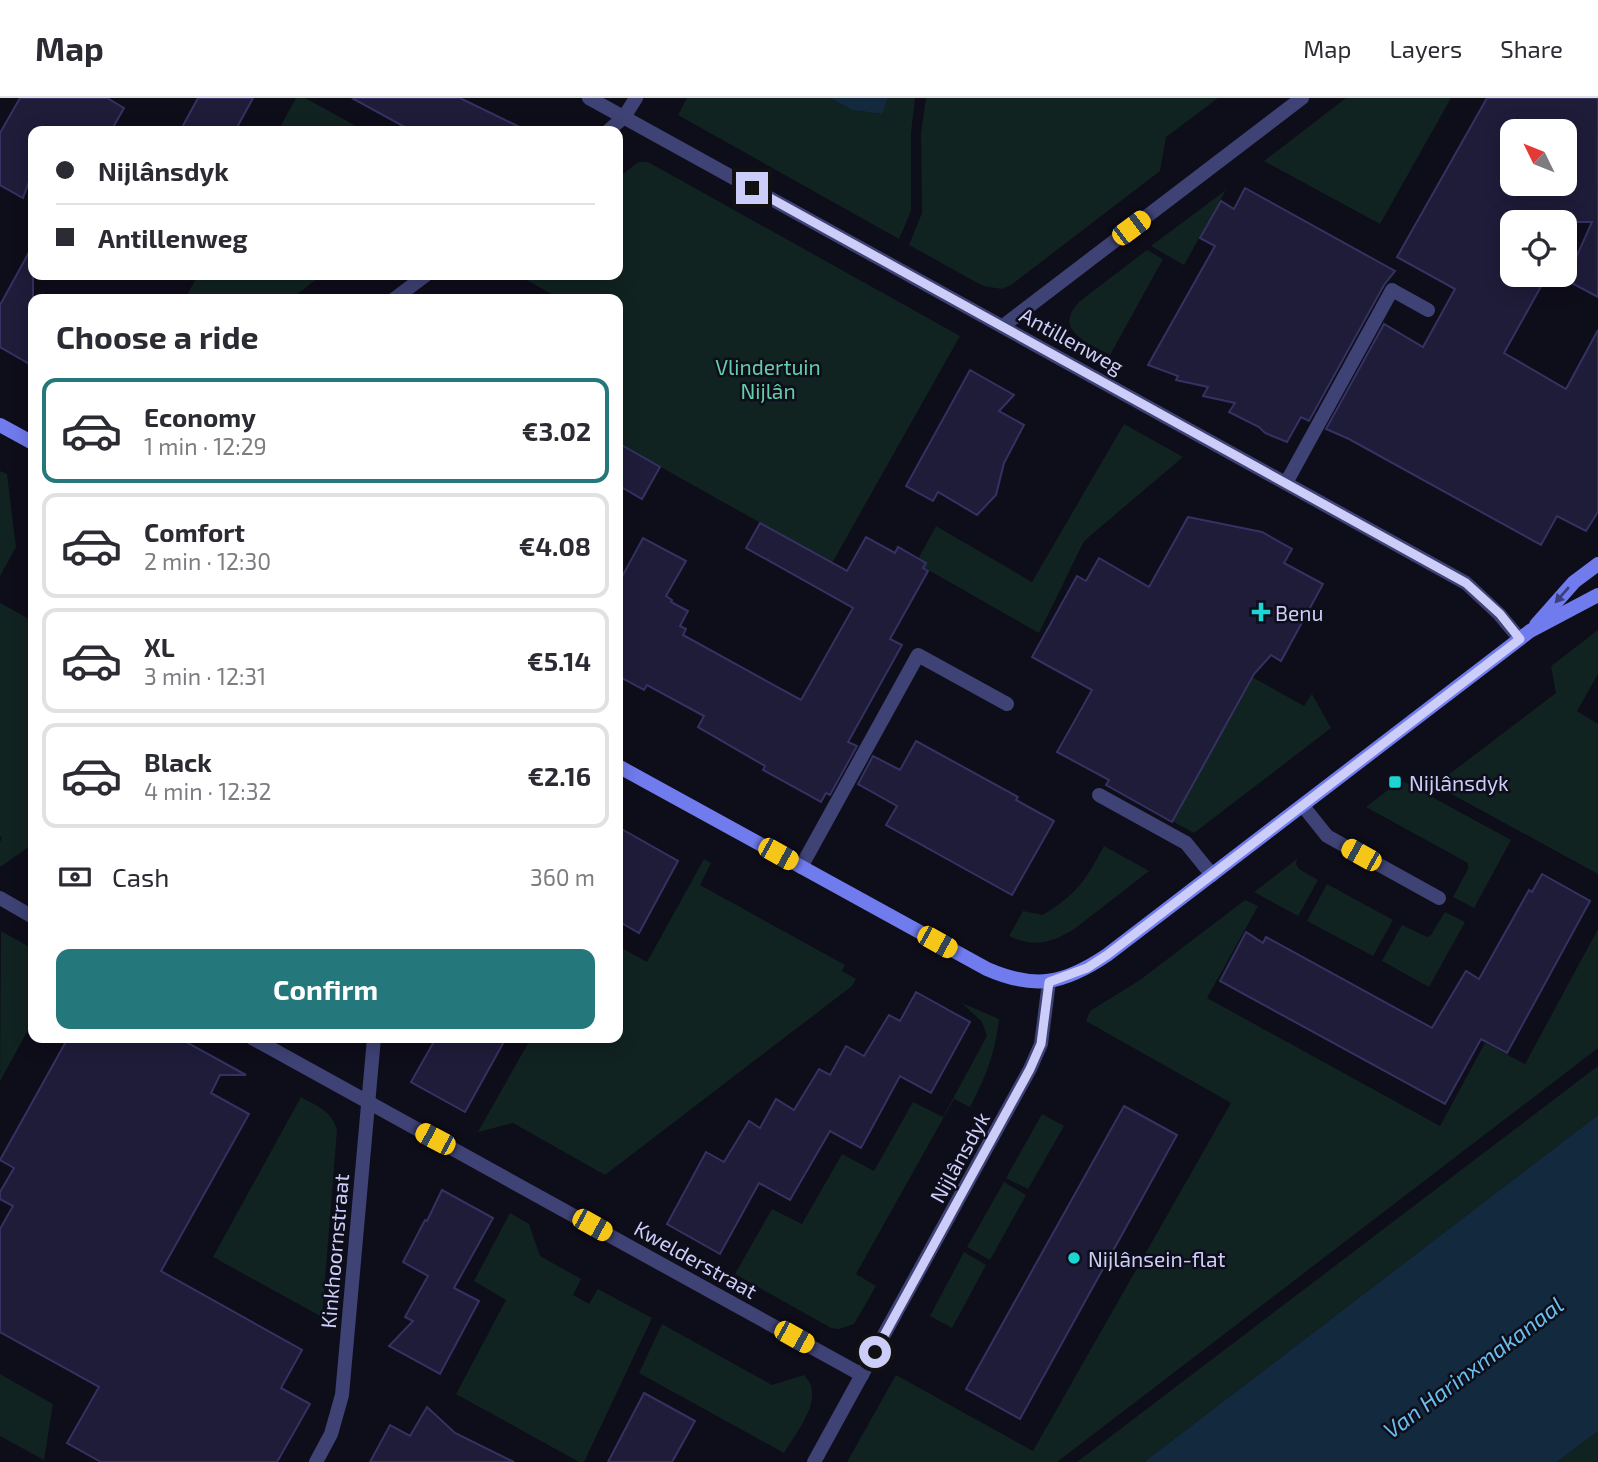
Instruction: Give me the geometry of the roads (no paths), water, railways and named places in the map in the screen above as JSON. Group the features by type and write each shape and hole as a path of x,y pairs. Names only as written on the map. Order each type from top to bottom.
{"street":[{"name":"Antillenweg","path":"589,98 1466,583 1525,635"},
{"path":"614,126 624,117 636,98"},
{"path":"1003,326 1302,98"},
{"path":"401,294 419,280"},
{"path":"1286,483 1392,290 1428,310"},
{"path":"0,425 28,440"},
{"path":"1525,635 1574,582 1598,564"},
{"path":"623,769 986,969 1027,982 1049,982 1087,968 1525,635 1598,595"},
{"path":"801,867 918,655 1007,704"},
{"path":"1099,795 1186,843 1212,875"},
{"path":"1303,806 1327,836 1439,898"},
{"path":"0,898 28,914"},
{"name":"Nijlânsdyk","path":"814,1462 1030,1069 1041,1044 1049,982"},
{"name":"Kwelderstraat","path":"261,1043 862,1375"},
{"name":"Kinkhoornstraat","path":"316,1462 331,1434 342,1395 373,1043"}],"water":[{"path":"830,98 888,98 882,114 852,110"},
{"name":"Van Harinxmakanaal","path":"1598,1115 1598,1431 1557,1462 1144,1462"}],"place":[{"name":"Benu","path":"1261,612"},
{"name":"Nijlânsdyk","path":"1395,782"},
{"name":"Nijlânsein-flat","path":"1074,1258"}],"park label":[{"name":"Vlindertuin Nijlân","path":"768,378"}]}
